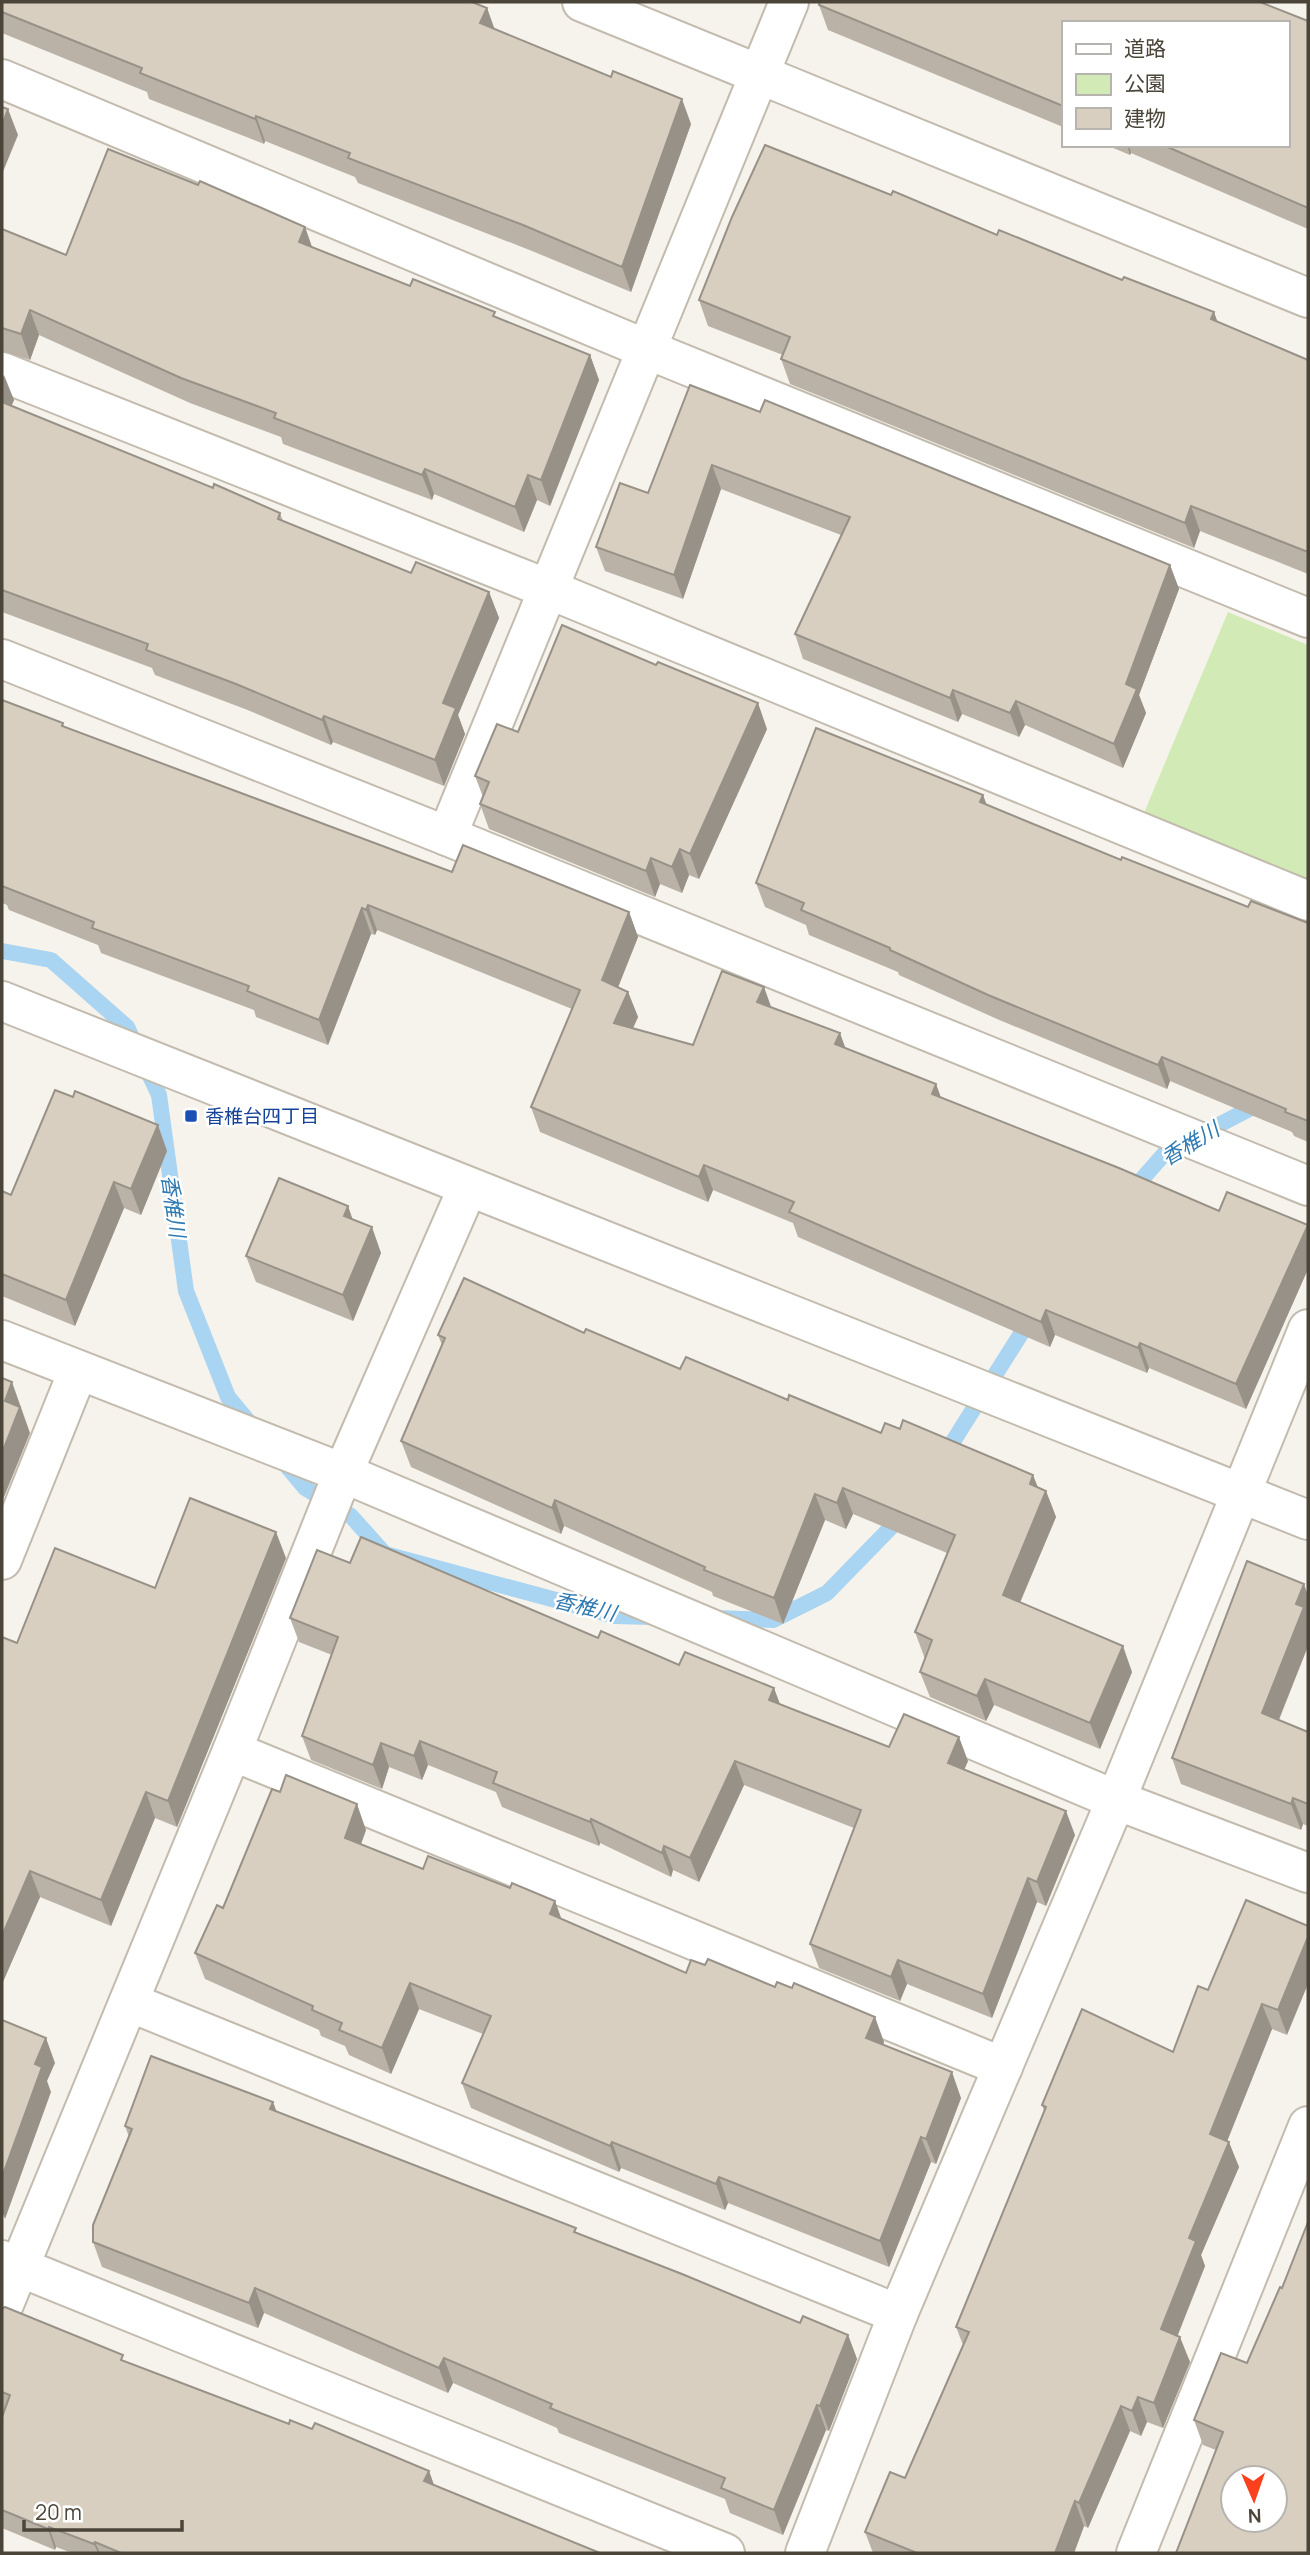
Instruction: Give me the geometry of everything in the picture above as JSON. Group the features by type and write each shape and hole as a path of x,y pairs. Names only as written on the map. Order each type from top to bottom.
{"street":[{"path":"582,2 1308,298"},
{"path":"447,836 789,2"},
{"path":"2,79 646,349 1308,618"},
{"path":"2,372 548,589 1308,901"},
{"path":"2,659 447,836 1308,1186"},
{"path":"2,1001 1308,1521"},
{"path":"2,2309 10,2264 129,2001 343,1473 468,1187"},
{"path":"806,2553 898,2314 1116,1800 1308,1329"},
{"path":"2,1340 343,1473 1116,1800 1308,1873"},
{"path":"2,1560 78,1371"},
{"path":"232,1751 1003,2067"},
{"path":"129,2001 898,2314"},
{"path":"1136,2553 1308,2126"},
{"path":"10,2264 725,2553"}],"green space":[{"path":"1228,612 1308,645 1308,880 1144,813"}],"building":[{"path":"2,2 472,2 487,8 480,23 611,77 613,71 682,99 622,267 523,225 348,158 350,153 140,73 142,68 2,12"},
{"path":"820,2 1260,2 1308,21 1308,208 1168,147 1289,147 1289,21 1062,21 1062,106 819,5"},
{"path":"2,107 8,109 2,125"},
{"path":"765,145 891,195 893,191 997,235 999,230 1122,280 1124,277 1214,312 1211,319 1308,360 1308,552 1191,506 1185,523 781,359 790,337 699,300 732,217"},
{"path":"108,149 198,185 200,181 305,227 299,242 410,286 413,279 495,312 493,316 590,355 541,480 528,475 515,507 425,469 422,475 274,418 276,413 181,378 30,310 21,334 2,328 2,229 66,255"},
{"path":"690,385 760,412 765,400 1170,565 1126,684 1137,689 1114,744 1016,701 1010,713 953,690 950,698 795,634 850,517 712,465 674,575 596,547 620,483 648,493"},
{"path":"2,402 213,488 214,484 280,513 278,519 411,573 416,562 489,592 443,703 456,708 435,760 324,716 322,720 146,650 148,644 2,590"},
{"path":"562,625 656,665 658,662 758,703 690,854 680,849 672,867 651,858 646,871 480,804 489,782 475,776 497,724 518,732"},
{"path":"2,700 63,723 62,726 452,872 463,845 629,912 602,980 628,992 614,1023 693,1045 722,971 764,987 757,1002 840,1033 835,1044 936,1084 932,1094 1219,1211 1227,1192 1308,1225 1236,1384 1140,1343 1138,1348 1046,1310 1041,1322 789,1212 794,1202 704,1165 699,1177 531,1107 580,990 368,905 366,910 362,908 319,1020 247,991 249,986 92,928 94,922 2,886"},
{"path":"816,728 983,795 980,802 1121,860 1122,857 1248,907 1251,901 1308,923 1308,1121 1285,1112 1286,1109 1162,1057 1158,1065 988,995 890,948 801,910 804,903 756,883"},
{"path":"55,1090 73,1097 75,1091 158,1125 131,1189 114,1182 66,1300 2,1274 2,1191 11,1195"},
{"path":"279,1178 348,1206 344,1216 372,1227 343,1295 246,1256"},
{"path":"464,1278 584,1333 586,1329 680,1369 686,1357 788,1400 789,1395 881,1433 885,1423 900,1429 903,1420 1033,1475 1030,1484 1046,1491 1003,1595 1123,1646 1090,1723 985,1679 977,1696 920,1672 932,1640 915,1632 955,1535 843,1488 837,1503 815,1494 774,1598 704,1570 705,1567 555,1500 552,1508 401,1441 445,1338 438,1335"},
{"path":"2,1378 12,1382 5,1401 20,1407 2,1453"},
{"path":"190,1498 276,1532 168,1801 146,1792 101,1900 30,1871 2,1936 2,1637 17,1643 55,1548 155,1588"},
{"path":"361,1537 598,1638 601,1631 679,1665 685,1652 774,1688 769,1700 889,1747 904,1714 959,1737 948,1763 1066,1811 1037,1882 1028,1878 983,1994 898,1960 891,1977 810,1944 861,1810 735,1761 690,1858 664,1846 662,1853 591,1819 590,1822 493,1783 497,1772 420,1741 414,1756 381,1743 373,1765 302,1736 338,1637 290,1618 317,1550 350,1563"},
{"path":"1247,1561 1304,1584 1296,1604 1304,1607 1262,1713 1308,1732 1308,1804 1293,1798 1291,1804 1172,1758"},
{"path":"286,1775 357,1804 345,1838 423,1869 428,1856 510,1888 512,1883 555,1901 550,1914 686,1973 691,1960 705,1965 708,1959 775,1987 777,1982 792,1988 794,1983 875,2017 866,2038 952,2072 926,2139 921,2137 880,2241 719,2177 716,2184 612,2142 610,2146 462,2083 491,2016 410,1983 382,2048 339,2030 342,2023 312,2010 313,2006 195,1953 217,1905 223,1908 272,1789 280,1792"},
{"path":"1246,1900 1308,1926 1308,1937 1278,2010 1262,2004 1210,2134 1229,2142 1189,2238 1196,2241 1161,2329 1180,2337 1154,2403 1138,2397 1132,2411 1121,2406 1079,2503 1075,2501 1055,2553 917,2553 865,2532 890,2472 905,2478 969,2332 956,2327 1046,2107 1042,2105 1082,2009 1173,2052 1198,1986 1208,1990"},
{"path":"2,2020 46,2038 35,2064 42,2067 2,2177"},
{"path":"151,2056 273,2102 270,2109 576,2228 574,2232 800,2323 803,2316 848,2335 774,2510 721,2488 725,2478 550,2408 552,2404 444,2358 439,2368 255,2288 249,2303 93,2242 93,2225 132,2129 125,2126"},
{"path":"1308,2222 1308,2553 1176,2553 1223,2432 1194,2420 1221,2353 1247,2363 1280,2287 1282,2288"},
{"path":"5,2307 123,2355 121,2360 289,2424 290,2420 312,2429 315,2423 429,2471 424,2481 600,2553 121,2553 95,2542 94,2544 49,2527 48,2529 2,2510 2,2417 10,2395 2,2392 2,2309"}],"waterway":[{"name":"香椎川","path":"2,951 51,960 127,1027 159,1095 186,1291 228,1397 254,1428"},
{"name":"香椎川","path":"1129,1194 1165,1153 1257,1105 1262,1105"},
{"name":"香椎川","path":"942,1459 1031,1318"},
{"name":"香椎川","path":"280,1458 305,1488 351,1516 385,1554 615,1616 652,1617"},
{"name":"香椎川","path":"716,1618 773,1620 827,1593 903,1515"}],"place":[{"name":"香椎台四丁目","path":"191,1116"}]}
